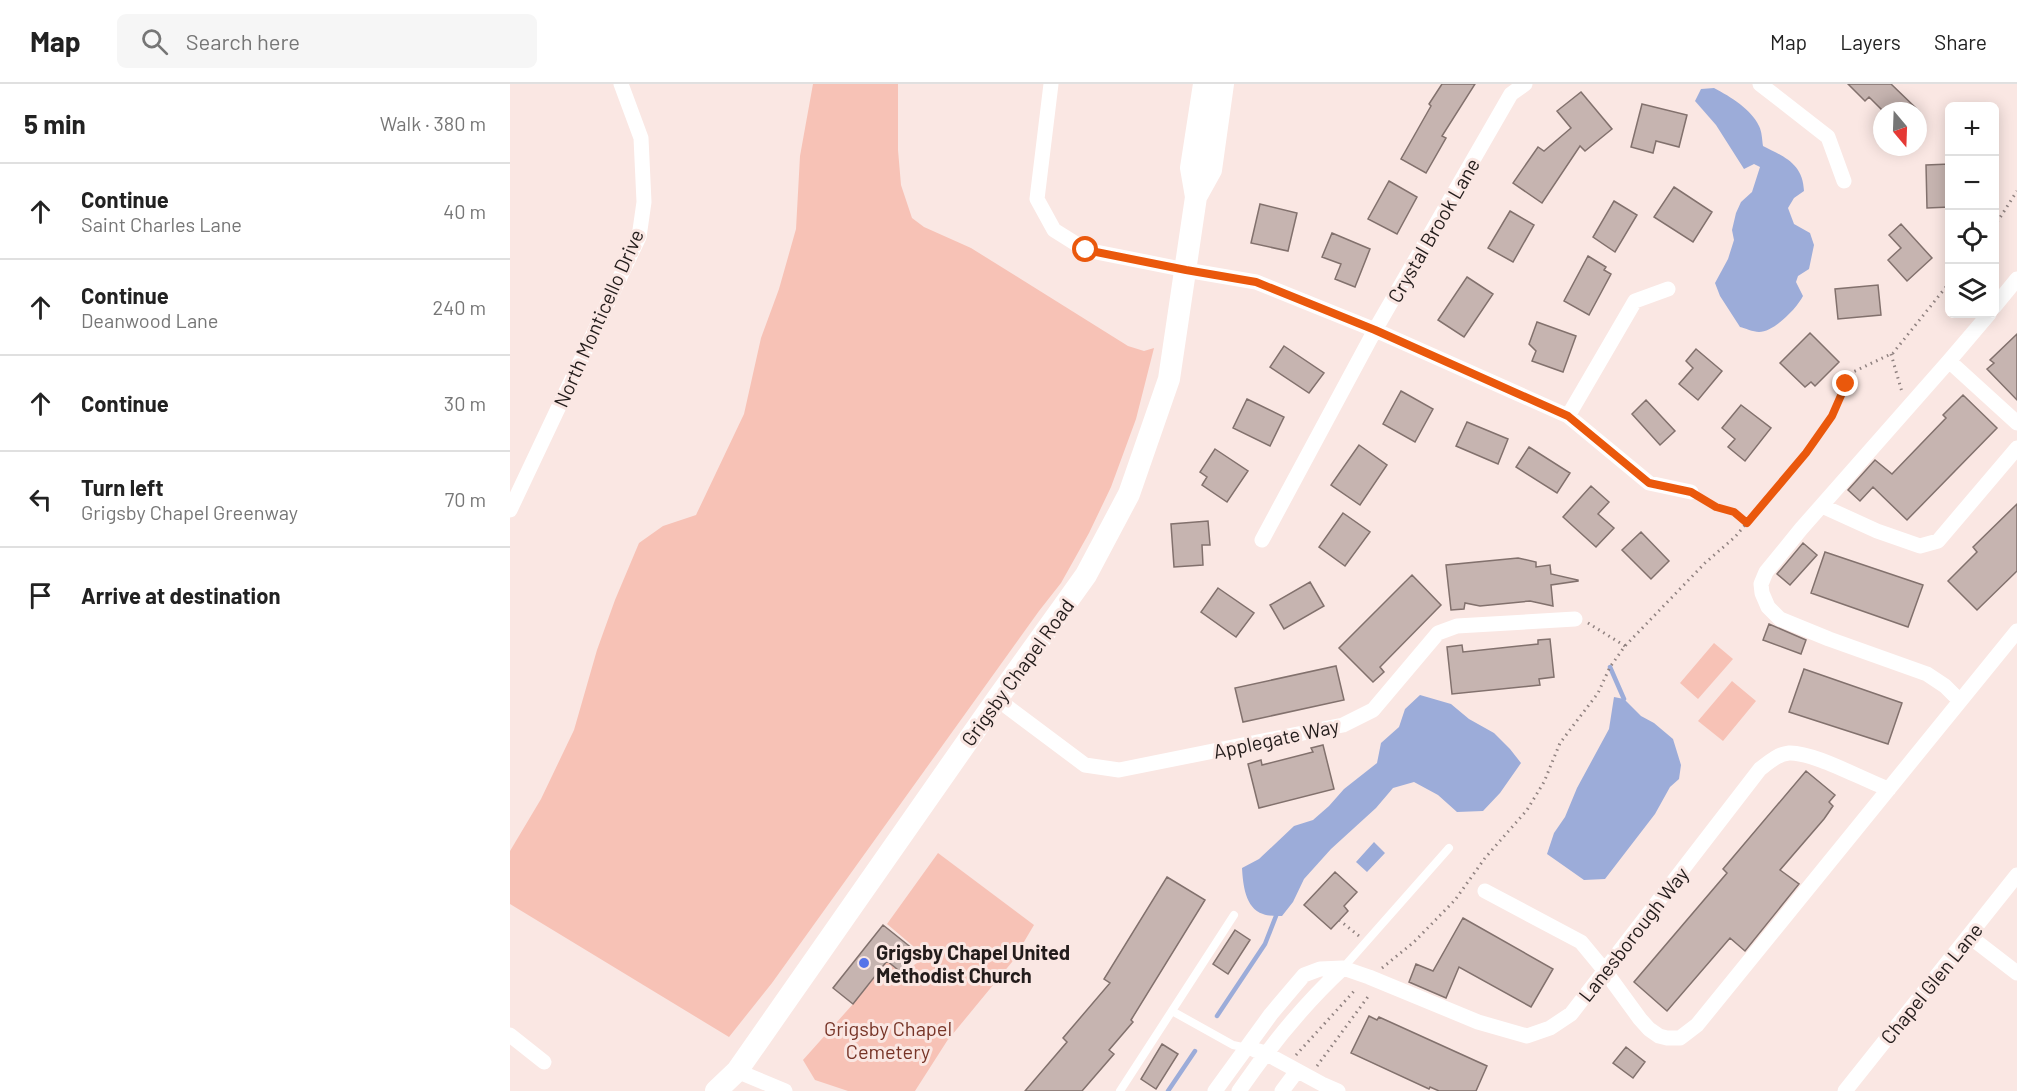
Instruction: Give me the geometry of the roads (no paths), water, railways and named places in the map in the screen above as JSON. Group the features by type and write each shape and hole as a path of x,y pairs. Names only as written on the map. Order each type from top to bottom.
{"street":[{"name":"North Monticello Drive","path":"510,510 639,237 644,202 641,138 621,84"},
{"path":"1051,84 1037,199 1054,230 1086,250 1256,282 1375,330 1568,416 1649,483 1691,492"},
{"name":"Grigsby Chapel Road","path":"716,1091 737,1071 1086,575 1129,494 1169,379 1196,197 1191,168 1204,84"},
{"name":"Grigsby Chapel Road","path":"1196,197 1211,170 1223,84"},
{"name":"Crystal Brook Lane","path":"1262,540 1375,330 1511,94 1525,84"},
{"path":"1760,84 1828,137 1844,181"},
{"path":"1999,302 2017,279"},
{"path":"1568,416 1635,301 1668,289"},
{"path":"1959,700 1945,686 1927,674 1780,619 1768,607 1761,584 1766,572 1986,318"},
{"path":"1949,362 2017,423"},
{"path":"1822,506 1877,531 1920,546 1938,542 2017,448"},
{"name":"Applegate Way","path":"997,699 1085,765 1119,770 1343,725 1373,710 1438,633 1457,626 1575,620"},
{"path":"1485,891 1581,942 1649,1029 1667,1038 1680,1038 1697,1025 2017,631"},
{"name":"Lanesborough Way","path":"1215,1091 1270,1014 1304,975 1320,969 1343,968 1469,1018 1527,1036 1550,1028 1571,1014 1760,769 1776,757 1791,753 1819,759 1888,789"},
{"name":"Chapel Glen Lane","path":"1845,1091 2017,875"},
{"path":"1969,936 2017,973"},
{"path":"1239,1091 1282,1031 1343,968"},
{"path":"510,1035 544,1062"},
{"path":"1247,1048 1265,1053 1338,1091"},
{"path":"737,1071 785,1091"},
{"path":"1282,1091 1297,1071"}],"lane":[{"path":"1343,968 1449,848"},
{"path":"1120,1091 1234,915"},
{"path":"1172,1011 1233,1045 1247,1048"}],"water":[{"path":"1714,88 1734,99 1751,114 1760,128 1763,146 1791,162 1803,182 1804,191 1794,198 1788,208 1794,224 1810,233 1814,245 1809,269 1798,276 1796,282 1803,296 1796,307 1765,331 1757,332 1740,327 1720,296 1715,283 1728,259 1734,240 1732,230 1736,213 1741,202 1752,192 1760,167 1754,164 1744,169 1716,125 1695,101 1701,89"},
{"path":"1420,695 1451,704 1469,719 1494,733 1510,749 1521,763 1500,793 1483,811 1457,812 1438,795 1414,782 1393,788 1376,808 1331,849 1304,879 1293,902 1282,916 1267,915 1257,911 1252,907 1246,895 1242,868 1259,859 1294,826 1313,820 1344,789 1377,763 1381,743 1399,727 1405,709"},
{"path":"1614,697 1624,699 1641,716 1654,723 1673,739 1681,765 1679,779 1670,787 1655,814 1605,879 1584,880 1547,854 1554,833 1565,817 1577,788 1609,729"},
{"path":"1374,842 1385,853 1367,872 1356,862"}],"waterway":[{"path":"1610,667 1624,699"},
{"path":"1217,1016 1265,944 1276,916"},
{"path":"1168,1091 1195,1051"}],"place":[{"name":"Grigsby Chapel United Methodist Church","path":"864,963"}],"park label":[{"name":"Grigsby Chapel Cemetery","path":"888,1040"}]}
